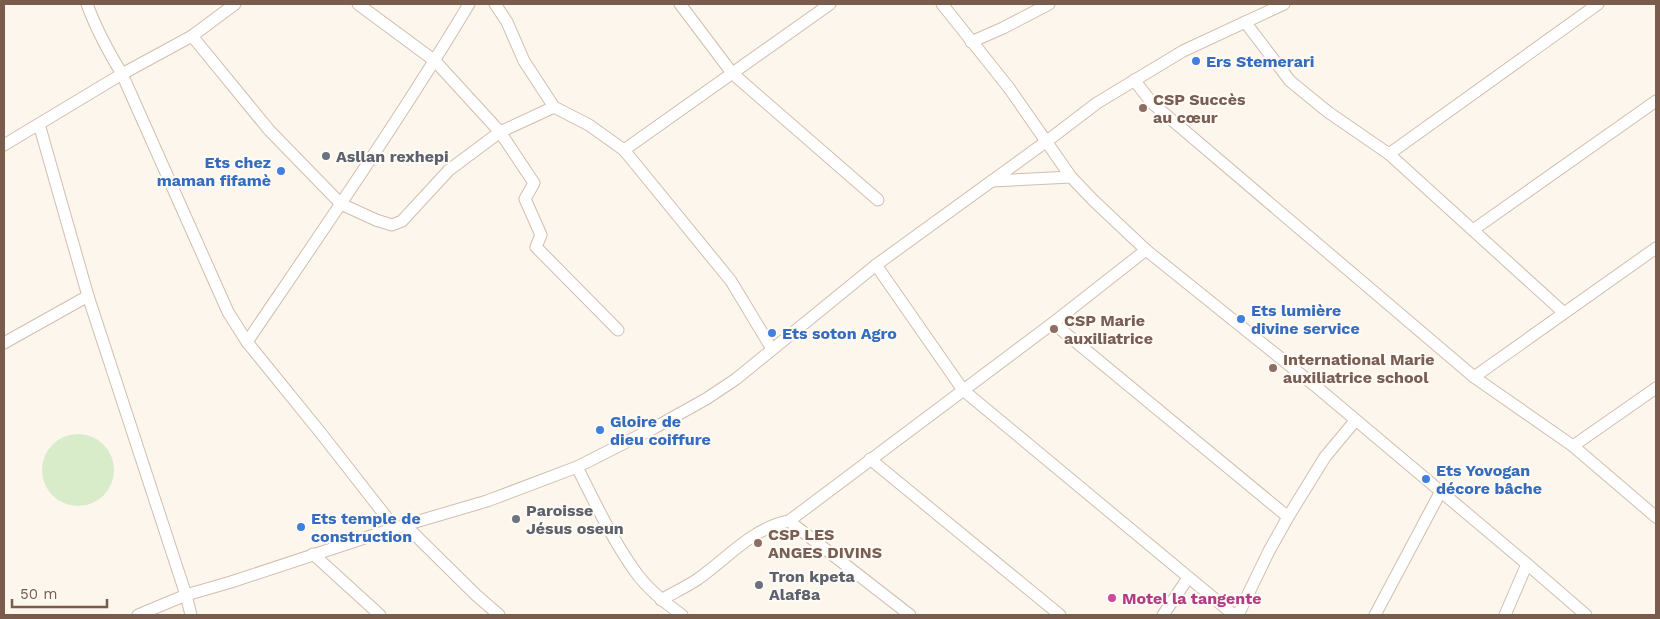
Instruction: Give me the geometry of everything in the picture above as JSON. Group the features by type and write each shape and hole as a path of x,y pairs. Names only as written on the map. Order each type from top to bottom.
{"street":[{"path":"87,4 95,26 122,74 228,312 247,342 400,526 499,615"},
{"path":"4,145 122,74 192,36 235,4"},
{"path":"358,4 435,60 500,132 534,184 525,199 541,235 536,247 618,330"},
{"path":"247,342 341,204 435,60 469,4"},
{"path":"495,4 507,22 524,61 554,107 589,125 624,150 731,281 772,349"},
{"path":"680,4 732,73 878,200"},
{"path":"624,150 830,4"},
{"path":"942,4 1009,88 1071,177 1146,250 1319,389 1586,615"},
{"path":"971,42 1049,4"},
{"path":"138,615 186,595 400,526 487,501 577,467 654,428 706,399 736,379 876,265 1097,103 1183,51 1284,4"},
{"path":"1389,154 1598,4"},
{"path":"1244,22 1290,81 1328,112 1389,154 1563,312"},
{"path":"192,36 269,130 341,204 392,225 402,221 449,170 500,132 554,107"},
{"path":"1134,80 1152,103 1474,377 1573,446 1656,517"},
{"path":"1473,230 1656,101"},
{"path":"39,124 88,296 191,615"},
{"path":"992,181 1071,177"},
{"path":"1474,377 1563,312 1656,248"},
{"path":"661,600 698,579 759,532 774,524 788,521 1053,323 1146,250"},
{"path":"876,265 963,390 1234,615"},
{"path":"4,343 88,296"},
{"path":"1053,323 1288,517"},
{"path":"1573,446 1656,388"},
{"path":"1238,615 1288,517 1325,457 1355,420"},
{"path":"870,459 1060,615"},
{"path":"577,467 616,543 638,575 661,600 682,615"},
{"path":"1375,615 1441,491"},
{"path":"788,521 910,615"},
{"path":"312,554 380,615"},
{"path":"1505,615 1528,564"},
{"path":"1163,615 1188,578"}],"green space":[{"path":"78,434 98,440 108,450 114,470 108,490 98,500 78,506 58,500 48,490 42,470 48,450 58,440"}],"place":[{"name":"Ers Stemerari","path":"1196,61"},
{"name":"CSP Succès au cœur","path":"1143,108"},
{"name":"Asllan rexhepi","path":"326,156"},
{"name":"Ets chez maman fifamè","path":"281,171"},
{"name":"Ets lumière divine service","path":"1241,319"},
{"name":"CSP Marie auxiliatrice","path":"1054,329"},
{"name":"Ets soton Agro","path":"772,333"},
{"name":"International Marie auxiliatrice school","path":"1273,368"},
{"name":"Gloire de dieu coiffure","path":"600,430"},
{"name":"Ets Yovogan décore bâche","path":"1426,479"},
{"name":"Paroisse Jésus oseun","path":"516,519"},
{"name":"Ets temple de construction","path":"301,527"},
{"name":"CSP LES ANGES DIVINS","path":"758,543"},
{"name":"Tron kpeta Alaf8a","path":"759,585"},
{"name":"Motel la tangente","path":"1112,598"}]}
